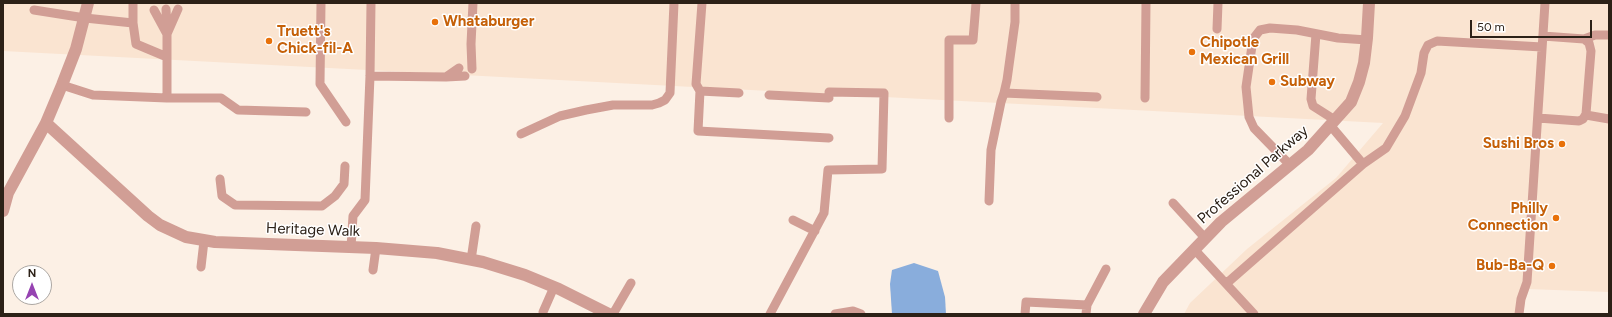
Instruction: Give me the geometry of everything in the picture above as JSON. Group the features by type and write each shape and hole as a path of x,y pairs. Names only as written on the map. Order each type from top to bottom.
{"street":[{"path":"3,211 8,193 46,123 62,85 76,49 88,3"},
{"name":"Professional Parkway","path":"1144,314 1163,282 1220,222 1308,150 1351,102 1359,82 1367,40 1369,3"},
{"name":"Heritage Walk","path":"46,123 148,216 160,225 186,237 204,241 376,248 424,252 471,260 504,268 554,288 608,314"}],"lane":[{"path":"133,3 133,23 136,44 166,57"},
{"path":"321,3 320,84 346,122"},
{"path":"351,247 353,216 365,200 370,76 371,3"},
{"path":"472,3 472,69"},
{"path":"522,134 560,116 614,104 652,105 665,100 670,93 674,3"},
{"path":"702,3 696,84 700,91 698,131 829,138"},
{"path":"949,118 950,40 973,40 976,3"},
{"path":"989,201 991,150 1004,93 1015,22 1015,3"},
{"path":"1145,98 1146,3"},
{"path":"1217,30 1218,3"},
{"path":"1519,314 1521,299 1527,282 1545,3"},
{"path":"166,9 167,98"},
{"path":"167,34 178,9"},
{"path":"34,10 85,18 133,23"},
{"path":"154,10 167,34"},
{"path":"1290,165 1254,128 1249,117 1246,87 1253,39 1260,30 1270,28 1297,30 1338,38 1367,40"},
{"path":"1316,34 1310,99 1313,106 1333,123 1363,164"},
{"path":"1543,36 1584,39 1595,35 1609,35"},
{"path":"1538,118 1579,121 1586,115 1591,51 1589,43 1584,39"},
{"path":"1227,283 1363,164 1386,148 1405,116 1421,73 1424,53 1428,45 1437,41 1542,47"},
{"path":"465,60 471,44"},
{"path":"446,77 459,68"},
{"path":"370,76 465,76"},
{"path":"62,85 93,94 167,98 221,98 238,110 306,112"},
{"path":"700,91 739,93"},
{"path":"769,94 829,95 884,93 882,169 828,170 826,207 824,213 770,314"},
{"path":"1004,93 1097,97"},
{"path":"1586,115 1609,119"},
{"path":"220,178 222,196 235,205 322,206 335,196 344,184 345,166"},
{"path":"1173,203 1205,238"},
{"path":"793,220 815,231"},
{"path":"471,260 476,226"},
{"path":"201,267 204,241"},
{"path":"373,270 376,248"},
{"path":"1194,249 1254,314"},
{"path":"1026,314 1026,302 1087,310 1106,269"},
{"path":"613,314 631,283"},
{"path":"543,312 554,288"},
{"path":"835,314 852,310 862,314"}],"shaded area":[{"path":"3,3 1609,3 1609,292 1527,289 1523,314 1184,314 1190,303 1247,249 1336,178 1383,123 3,51"}],"water":[{"path":"914,263 938,271 945,297 946,314 892,314 890,284 892,270"}],"place":[{"name":"Whataburger","path":"435,22"},
{"name":"Truett's Chick-fil-A","path":"269,41"},
{"name":"Chipotle Mexican Grill","path":"1192,52"},
{"name":"Subway","path":"1272,82"},
{"name":"Sushi Bros","path":"1562,144"},
{"name":"Philly Connection","path":"1556,218"},
{"name":"Bub-Ba-Q","path":"1552,266"}]}
